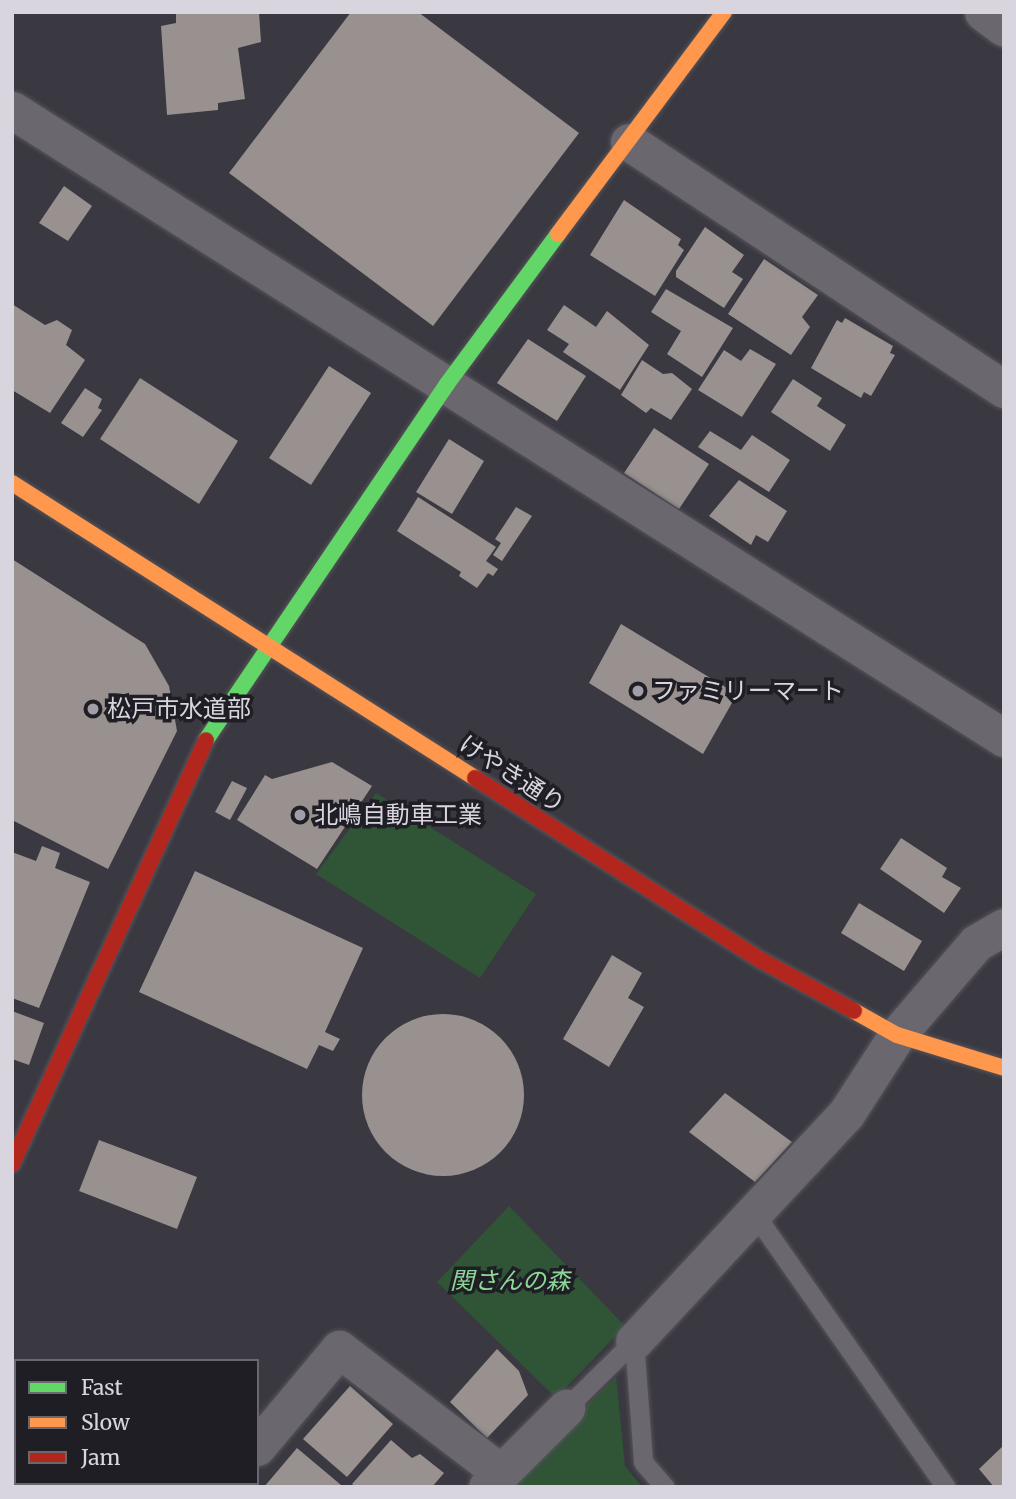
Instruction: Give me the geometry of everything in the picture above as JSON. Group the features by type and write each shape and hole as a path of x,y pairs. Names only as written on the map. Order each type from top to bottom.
{"street":[{"path":"12,1164 198,752 447,384 724,12"},
{"path":"983,12 1004,28"},
{"path":"12,110 1004,738"},
{"path":"629,142 1004,389"},
{"name":"けやき通り","path":"12,483 761,960 897,1035 1004,1068"},
{"path":"634,1341 756,1216 853,1105 897,1035 976,943 1004,927"},
{"path":"259,1445 339,1349 494,1480 566,1408"}],"lane":[{"path":"756,1216 946,1487"},
{"path":"566,1408 634,1341"},
{"path":"634,1341 643,1462 665,1487"}],"green space":[{"path":"376,793 536,894 480,978 316,874"},
{"name":"関さんの森","path":"509,1206 625,1326 556,1398 437,1282"},
{"path":"616,1377 625,1466 642,1487 514,1487 578,1422 574,1416"}],"building":[{"path":"176,12 259,12 261,42 238,48 245,99 218,103 218,110 167,115 161,26 176,23"},
{"path":"351,12 418,12 579,133 433,326 229,173"},
{"path":"64,186 92,206 68,241 39,223"},
{"path":"624,200 681,239 678,245 684,250 655,296 590,255"},
{"path":"705,227 744,255 732,272 743,279 724,308 676,277 676,271"},
{"path":"764,259 818,295 802,317 810,327 791,355 728,314"},
{"path":"666,289 733,328 702,377 667,354 681,331 651,312"},
{"path":"12,304 45,325 57,320 72,330 66,345 85,360 50,413 12,390"},
{"path":"564,305 596,327 607,311 649,345 620,390 563,352 569,344 547,330"},
{"path":"845,318 893,346 890,353 895,355 871,396 864,392 861,398 811,368 837,320 842,323"},
{"path":"528,339 586,376 557,421 497,383"},
{"path":"750,349 776,364 742,417 698,390 724,350 741,361"},
{"path":"642,360 663,374 672,373 692,389 671,420 651,408 646,413 621,395"},
{"path":"329,366 371,393 311,485 269,458"},
{"path":"140,378 238,441 199,504 100,439"},
{"path":"793,379 822,398 817,406 846,425 830,451 771,412"},
{"path":"85,388 102,399 98,408 102,410 83,437 61,423"},
{"path":"654,428 709,464 679,509 624,473"},
{"path":"710,431 741,450 752,435 790,460 769,492 698,447"},
{"path":"449,439 484,461 452,514 416,492"},
{"path":"739,480 787,511 768,542 756,535 751,545 709,516"},
{"path":"418,497 496,547 486,561 498,569 493,576 488,573 477,588 459,576 461,572 397,531"},
{"path":"516,507 532,516 502,561 493,555 501,543 495,539"},
{"name":"松戸市水道部","path":"12,559 145,644 169,686 177,731 108,869 12,820"},
{"path":"621,624 737,694 703,754 589,683"},
{"path":"332,762 372,786 317,869 237,820 265,775 272,779"},
{"path":"232,781 247,788 230,820 215,812"},
{"path":"901,838 947,868 942,877 961,888 944,913 880,869"},
{"path":"42,846 60,853 55,868 90,882 39,1008 12,998 12,852 36,861"},
{"path":"195,871 363,948 325,1032 340,1039 333,1051 319,1045 307,1069 139,992"},
{"path":"859,903 922,941 904,971 841,933"},
{"path":"612,955 642,973 628,998 644,1007 609,1067 563,1039"},
{"path":"12,1011 44,1023 29,1065 12,1059"},
{"path":"443,1014 474,1020 500,1038 518,1064 524,1095 518,1126 500,1152 474,1170 443,1176 412,1170 386,1152 368,1126 362,1095 368,1064 386,1038 412,1020"},
{"path":"725,1093 792,1142 755,1182 689,1132"},
{"path":"99,1140 197,1177 177,1229 79,1191"},
{"path":"497,1349 519,1371 528,1395 487,1438 450,1402"},
{"path":"350,1386 393,1424 347,1477 303,1439"},
{"path":"391,1440 412,1458 420,1454 444,1473 432,1487 356,1487 352,1484"},
{"path":"1004,1445 1004,1487 994,1487 979,1469"},
{"path":"297,1448 341,1485 340,1487 264,1487"},
{"path":"12,1480 14,1485 71,1487 12,1487"}],"traffic: fast":[{"path":"206,740 447,384 558,234"}],"traffic: slow":[{"path":"558,234 724,12"},
{"path":"12,483 475,778"},
{"path":"854,1011 897,1035 1004,1068"}],"traffic: jam":[{"path":"12,1164 206,740"},
{"path":"475,778 761,960 854,1011"}],"place":[{"name":"ファミリーマート","path":"638,691"},
{"name":"松戸市水道部","path":"93,709"},
{"name":"北嶋自動車工業","path":"300,815"}]}
